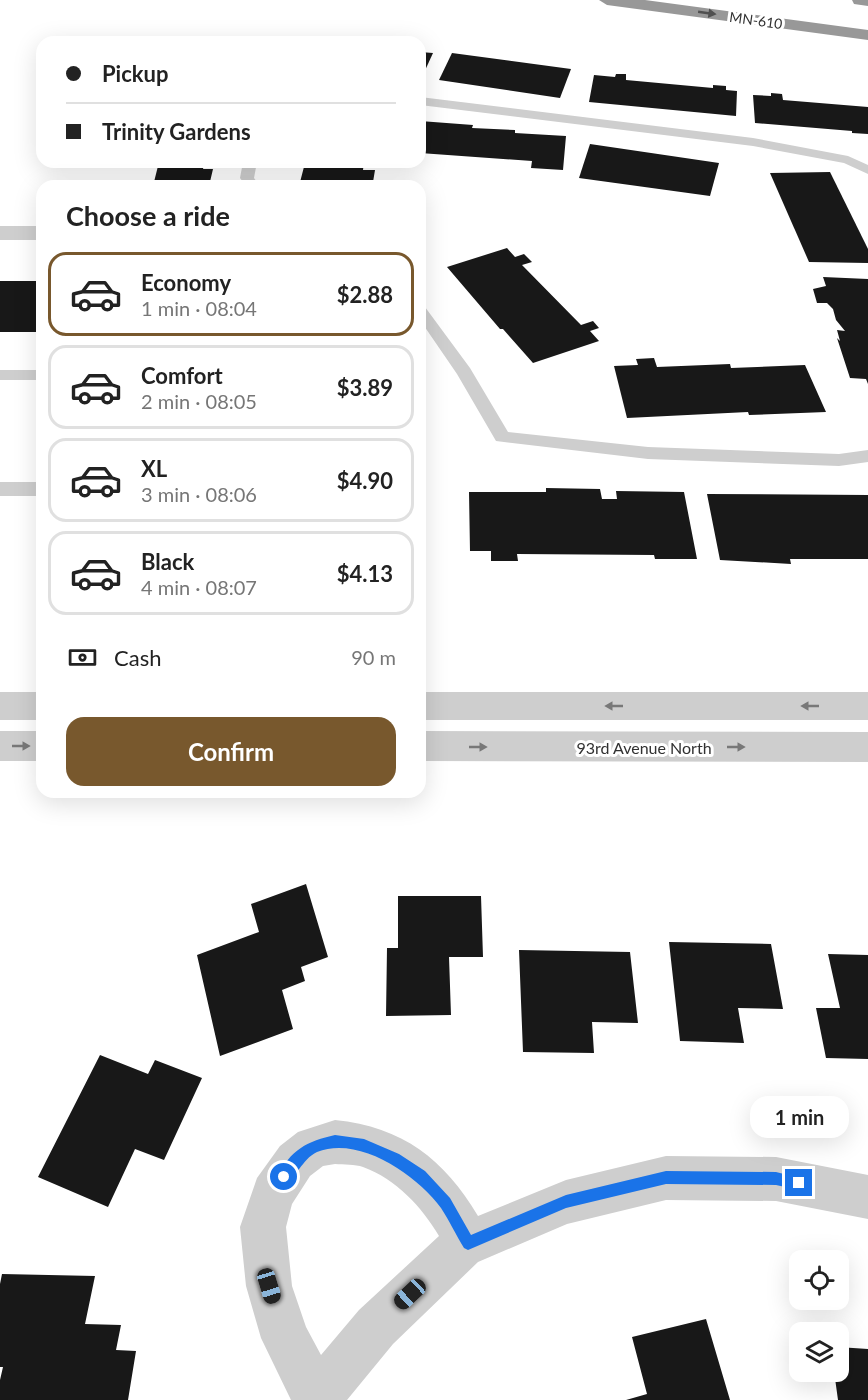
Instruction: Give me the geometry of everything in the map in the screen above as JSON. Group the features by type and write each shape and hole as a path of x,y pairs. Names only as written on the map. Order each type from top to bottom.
{"highway":[{"name":"MN-610","path":"607,0 868,35"},
{"path":"860,0 868,1"}],"street":[{"path":"0,233 36,233"},
{"path":"0,706 36,706"},
{"path":"426,706 868,706"},
{"path":"0,746 36,746"},
{"name":"93rd Avenue North","path":"426,747 868,747"},
{"path":"468,1243 445,1203 420,1176 394,1159 364,1145 335,1142 313,1147 295,1161 273,1194 263,1227 266,1262 269,1286 285,1338 317,1399 376,1326 462,1246 566,1202 666,1178 776,1179 868,1197"}],"lane":[{"path":"426,102 753,142 848,160 868,170"},
{"path":"426,318 479,393 502,437 648,453 839,460 868,456"},
{"path":"0,375 36,375"},
{"path":"0,489 36,489"}],"building":[{"path":"426,52 433,53 426,68"},
{"path":"452,53 571,69 560,98 439,80"},
{"path":"616,74 626,74 626,80 713,88 713,85 726,86 726,90 737,91 736,116 589,102 594,75 615,77"},
{"path":"771,93 782,94 783,100 868,107 868,134 755,123 753,95 771,96"},
{"path":"426,121 473,125 472,128 515,130 515,133 566,136 563,170 531,168 532,161 426,153"},
{"path":"590,144 719,163 710,196 579,178"},
{"path":"158,168 213,169 210,180 154,180"},
{"path":"304,168 375,170 373,180 301,180"},
{"path":"830,172 868,249 868,263 809,262 770,173"},
{"path":"507,248 515,257 524,254 532,262 522,265 581,325 593,321 599,328 590,331 599,341 533,363 503,329 500,329 447,267"},
{"path":"823,277 868,279 868,384 866,379 850,378 837,338 840,341 837,330 845,331 836,320 833,309 827,303 817,303 813,289 826,286"},
{"path":"0,281 36,281 36,332 0,332"},
{"path":"654,358 657,367 730,364 731,368 805,365 826,412 749,415 748,412 627,418 614,366 638,365 636,359"},
{"path":"546,488 600,489 602,499 617,499 616,491 684,492 697,559 655,559 654,555 517,554 518,561 491,561 491,551 470,551 469,492 546,492"},
{"path":"707,494 868,495 868,559 790,559 791,564 720,560"},
{"path":"306,884 328,957 301,967 305,981 282,990 293,1029 220,1056 197,955 259,932 251,904"},
{"path":"398,896 481,896 483,957 449,957 451,1015 386,1016 387,948 398,948"},
{"path":"669,942 771,944 783,1009 738,1008 744,1043 680,1041"},
{"path":"519,950 630,952 638,1023 592,1022 594,1053 523,1052"},
{"path":"828,954 868,955 868,1059 826,1058 816,1008 840,1008"},
{"path":"100,1055 148,1074 155,1060 202,1078 164,1160 135,1149 108,1207 38,1177"},
{"path":"2,1274 95,1276 85,1324 121,1325 116,1350 136,1351 128,1400 0,1400 0,1380 3,1367 0,1367"},
{"path":"706,1319 730,1400 626,1400 647,1394 632,1337"},
{"path":"849,1348 868,1349 868,1400 838,1400 836,1382 849,1382"}],"route":[{"path":"284,1177 295,1161 313,1147 335,1142 364,1145 394,1159 420,1176 445,1203 468,1243 566,1202 666,1178 776,1179 799,1183"}]}
